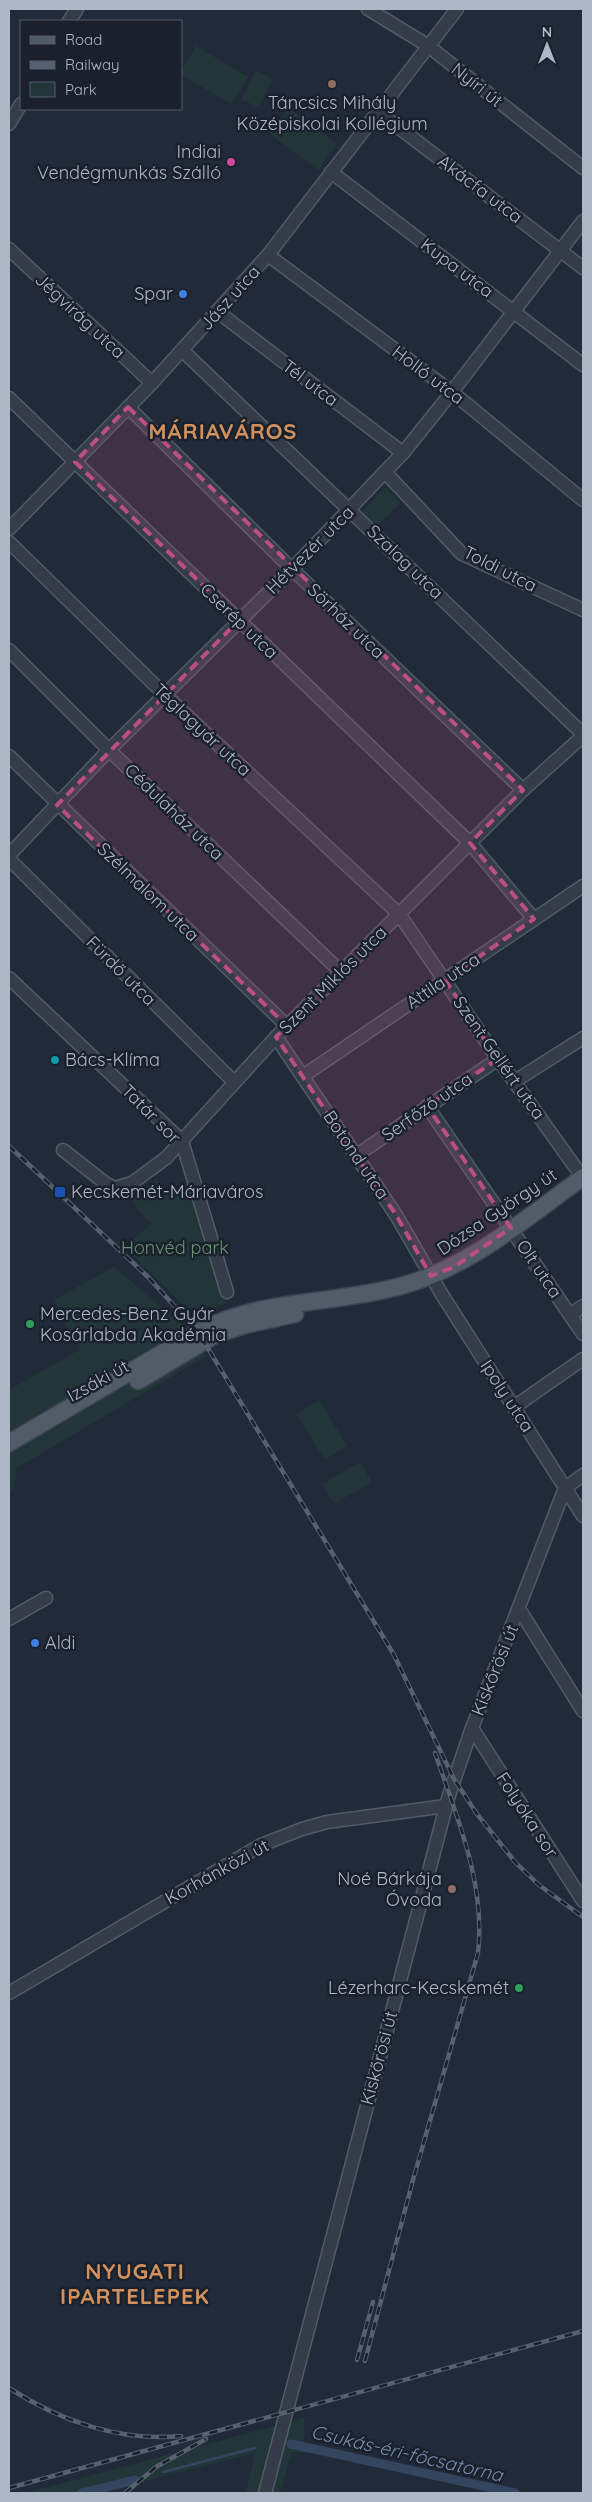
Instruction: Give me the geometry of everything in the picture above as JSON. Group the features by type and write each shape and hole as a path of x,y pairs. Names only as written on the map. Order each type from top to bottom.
{"main road":[{"name":"Dózsa György út","path":"234,1322 312,1300 343,1297 400,1286 454,1267 583,1177"},
{"name":"Izsáki út","path":"9,1443 198,1332 234,1322"},
{"name":"Izsáki út","path":"9,1456 22,1446 163,1368 234,1322"}],"street":[{"path":"70,20 77,9"},
{"name":"Nyíri út","path":"368,9 427,45 583,168"},
{"name":"Jász utca","path":"9,529 183,351 268,255 456,9"},
{"path":"9,124 20,106"},
{"name":"Akácfa utca","path":"377,111 562,250 583,268"},
{"name":"Kupa utca","path":"331,172 583,365"},
{"name":"Hétvezér utca","path":"9,855 109,750 292,569 403,453 515,312 583,221"},
{"name":"Jégvirág utca","path":"9,249 152,383"},
{"name":"Holló utca","path":"268,255 452,392 583,500"},
{"name":"Tél utca","path":"218,312 403,453"},
{"name":"Szalag utca","path":"183,351 350,509 583,735"},
{"name":"Cserép utca","path":"9,398 470,843 534,919"},
{"name":"Sörház utca","path":"128,407 292,569 523,790"},
{"name":"Toldi utca","path":"385,472 462,554 583,610"},
{"name":"Téglagyár utca","path":"9,542 165,695 399,914"},
{"name":"Cédulaház utca","path":"9,650 109,750 341,972"},
{"name":"Szent Miklós utca","path":"63,1150 111,1187 121,1187 132,1183 166,1158 276,1037 523,790 583,735"},
{"name":"Szélmalom utca","path":"9,756 57,805 287,1026"},
{"name":"Fürdő utca","path":"9,859 234,1082"},
{"name":"Attila utca","path":"303,1076 583,886"},
{"name":"Szent Gellért utca","path":"399,914 583,1177"},
{"name":"Tatár sor","path":"9,978 182,1141 227,1292"},
{"name":"Botond utca","path":"276,1037 396,1215 431,1276"},
{"path":"515,1082 583,1038"},
{"name":"Serfőző utca","path":"357,1155 498,1058"},
{"name":"Olt utca","path":"427,1106 583,1334"},
{"name":"Ipoly utca","path":"431,1276 583,1516"},
{"path":"570,1315 583,1306"},
{"path":"514,1407 583,1359"},
{"path":"565,1488 583,1476"},
{"name":"Kiskőrösi út","path":"266,2493 446,1806 472,1728 565,1488"},
{"path":"9,1619 46,1598"},
{"path":"519,1609 583,1711"},
{"name":"Folyóka sor","path":"472,1728 583,1901"},
{"name":"Korhánközi út","path":"9,1993 261,1845 302,1828 327,1822 446,1806"}],"highlighted area":[{"path":"128,407 523,790 470,843 534,919 445,980 498,1059 427,1106 511,1228 454,1267 431,1276 396,1215 276,1037 287,1026 57,805 239,620 75,462"}],"green space":[{"path":"196,46 248,77 232,104 182,76 182,69"},
{"path":"256,70 272,79 258,107 241,99"},
{"path":"289,108 337,144 318,170 270,134"},
{"path":"385,488 400,503 375,528 360,514"},
{"name":"Honvéd park","path":"157,1179 163,1193 189,1183 226,1303 214,1308 207,1306 206,1312 195,1317 125,1247 151,1224 123,1192 130,1188 136,1194"},
{"path":"114,1267 177,1320 206,1356 17,1468 14,1488 9,1492 9,1390 79,1350 54,1300"},
{"path":"319,1400 347,1446 325,1460 296,1414"},
{"path":"360,1462 372,1482 334,1504 322,1484"},
{"path":"304,2418 304,2453 292,2452 280,2493 246,2493 255,2453 99,2493 26,2493"}],"waterway":[{"name":"Csukás-éri-főcsatorna","path":"291,2444 515,2493"},
{"name":"Csukás-éri-főcsatorna","path":"163,2472 255,2448"},
{"name":"Csukás-éri-főcsatorna","path":"81,2493 135,2480"}],"railway":[{"path":"9,1146 148,1277 198,1332 393,1653 454,1779 477,1814 515,1862 539,1885 583,1917"},
{"path":"365,2361 413,2180 478,1953 478,1902 474,1877 468,1851 435,1753"},
{"path":"357,2360 373,2302"},
{"path":"9,2488 583,2331"},
{"path":"9,2388 49,2410 91,2427 136,2436 181,2436"},
{"path":"125,2493 156,2467 206,2439"}],"place":[{"name":"Táncsics Mihály Középiskolai Kollégium","path":"332,84"},
{"name":"Indiai Vendégmunkás Szálló","path":"231,162"},
{"name":"Spar","path":"183,294"},
{"name":"Bács-Klíma","path":"55,1060"},
{"name":"Kecskemét-Máriaváros","path":"60,1192"},
{"name":"Mercedes-Benz Gyár Kosárlabda Akadémia","path":"30,1324"},
{"name":"Aldi","path":"35,1643"},
{"name":"Noé Bárkája Óvoda","path":"452,1889"},
{"name":"Lézerharc-Kecskemét","path":"519,1988"}],"district":[{"name":"MÁRIAVÁROS","path":"223,431"},
{"name":"NYUGATI IPARTELEPEK","path":"135,2284"}]}
